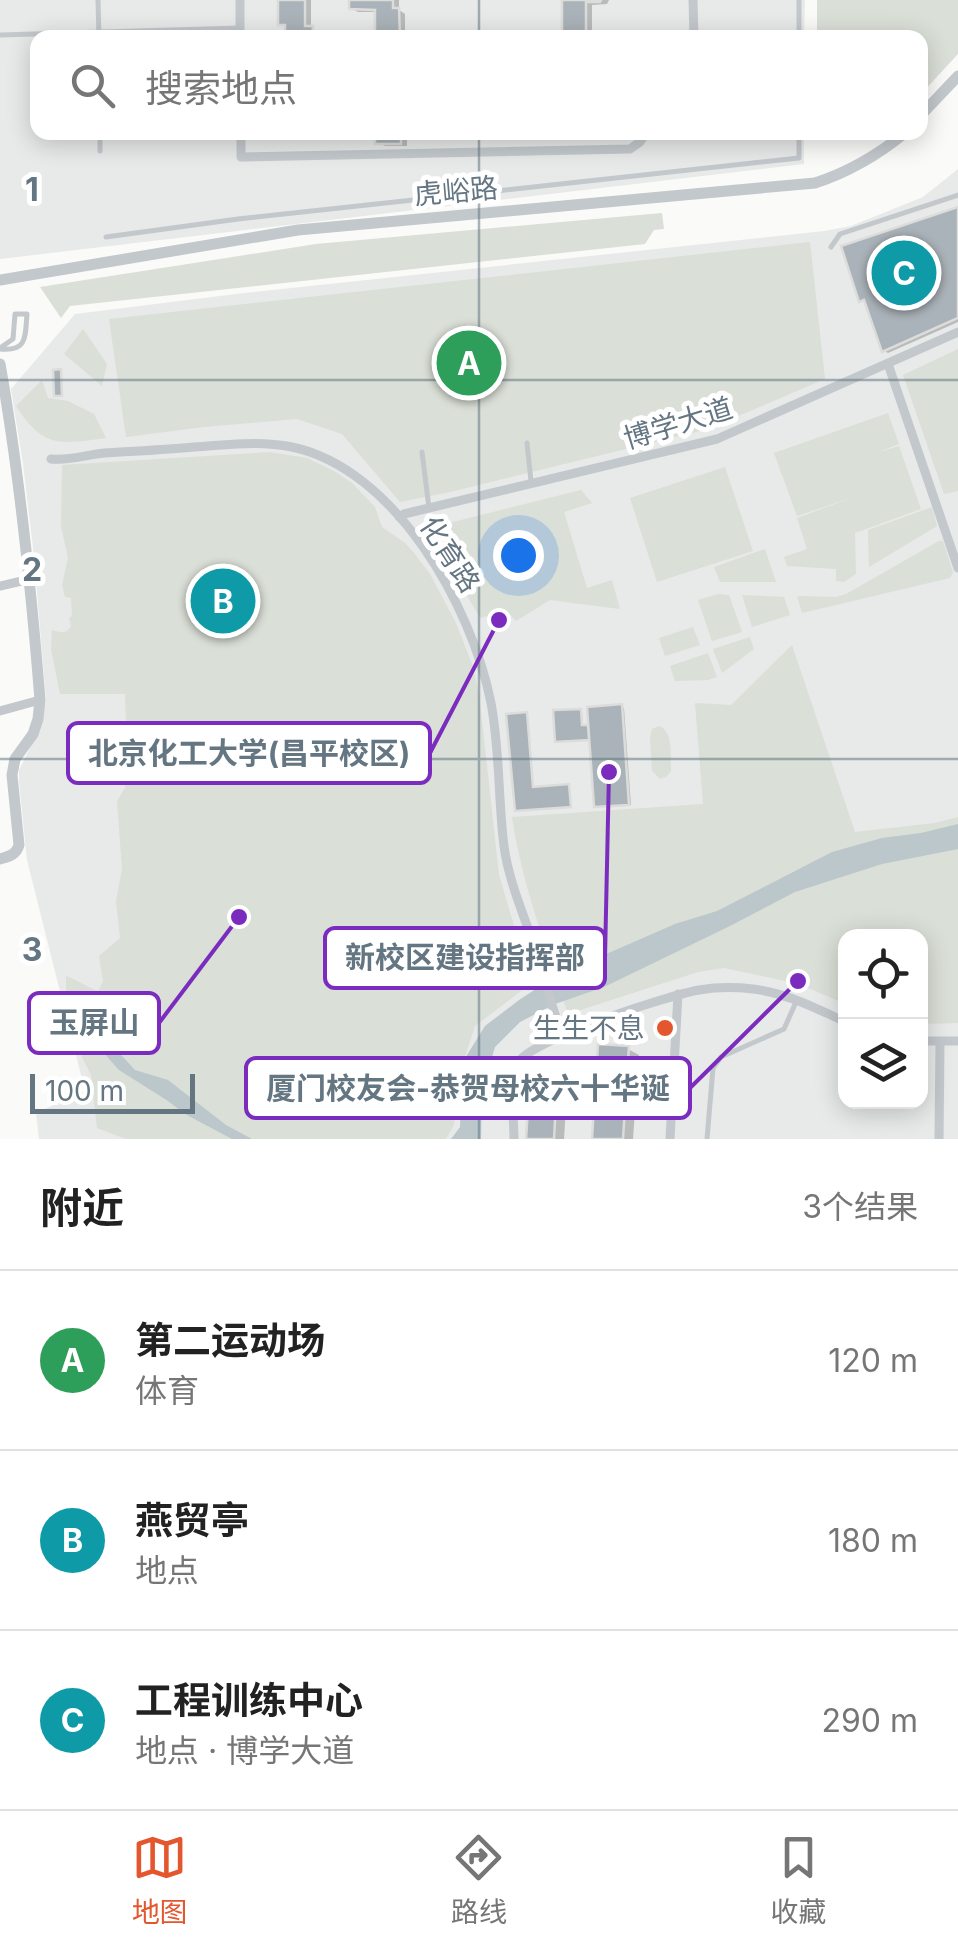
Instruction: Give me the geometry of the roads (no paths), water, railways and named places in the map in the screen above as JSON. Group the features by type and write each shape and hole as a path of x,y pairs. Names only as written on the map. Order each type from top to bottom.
{"street":[{"path":"240,0 240,30"},
{"path":"693,0 694,30"},
{"path":"928,108 958,76"},
{"path":"241,140 241,158 630,149 641,140"},
{"name":"虎峪路","path":"0,280 298,230 815,183 870,159 895,140"},
{"name":"博学大道","path":"398,518 717,439 958,332"},
{"path":"0,364 16,453 40,700 32,734 6,776 19,845 12,856 0,859"},
{"path":"888,364 958,568"},
{"name":"化育路","path":"51,460 272,444 308,451 335,462 368,486 398,518 432,559 477,650 491,704 504,847 562,1034"},
{"path":"0,586 30,579"},
{"path":"0,710 40,700"},
{"path":"514,1139 516,1065 530,1050 562,1034 678,994 704,989 769,992 797,999 840,1019"},
{"path":"670,1139 678,994"},
{"path":"939,1139 940,1041"},
{"path":"928,1042 958,1041"}],"lane":[{"path":"98,0 99,30"},
{"path":"799,0 799,30"},
{"path":"0,35 30,35"},
{"path":"100,140 100,151"},
{"path":"106,237 799,158 799,140"},
{"path":"830,247 840,234 958,195"},
{"path":"15,314 28,314 20,347 14,351 0,349 13,339 15,314"},
{"path":"527,443 532,484"},
{"path":"422,452 429,508"},
{"path":"707,1139 713,1068 722,1057 784,1028 797,999"}],"place":[{"name":"工程训练中心","path":"904,273"},
{"name":"第二运动场","path":"469,363"},
{"name":"燕贸亭","path":"223,601"},
{"name":"北京化工大学(昌平校区)","path":"499,620"},
{"name":"新校区建设指挥部","path":"609,772"},
{"name":"玉屏山","path":"239,917"},
{"name":"厦门校友会-恭贺母校六十华诞","path":"798,981"},
{"name":"生生不息","path":"665,1028"}]}
